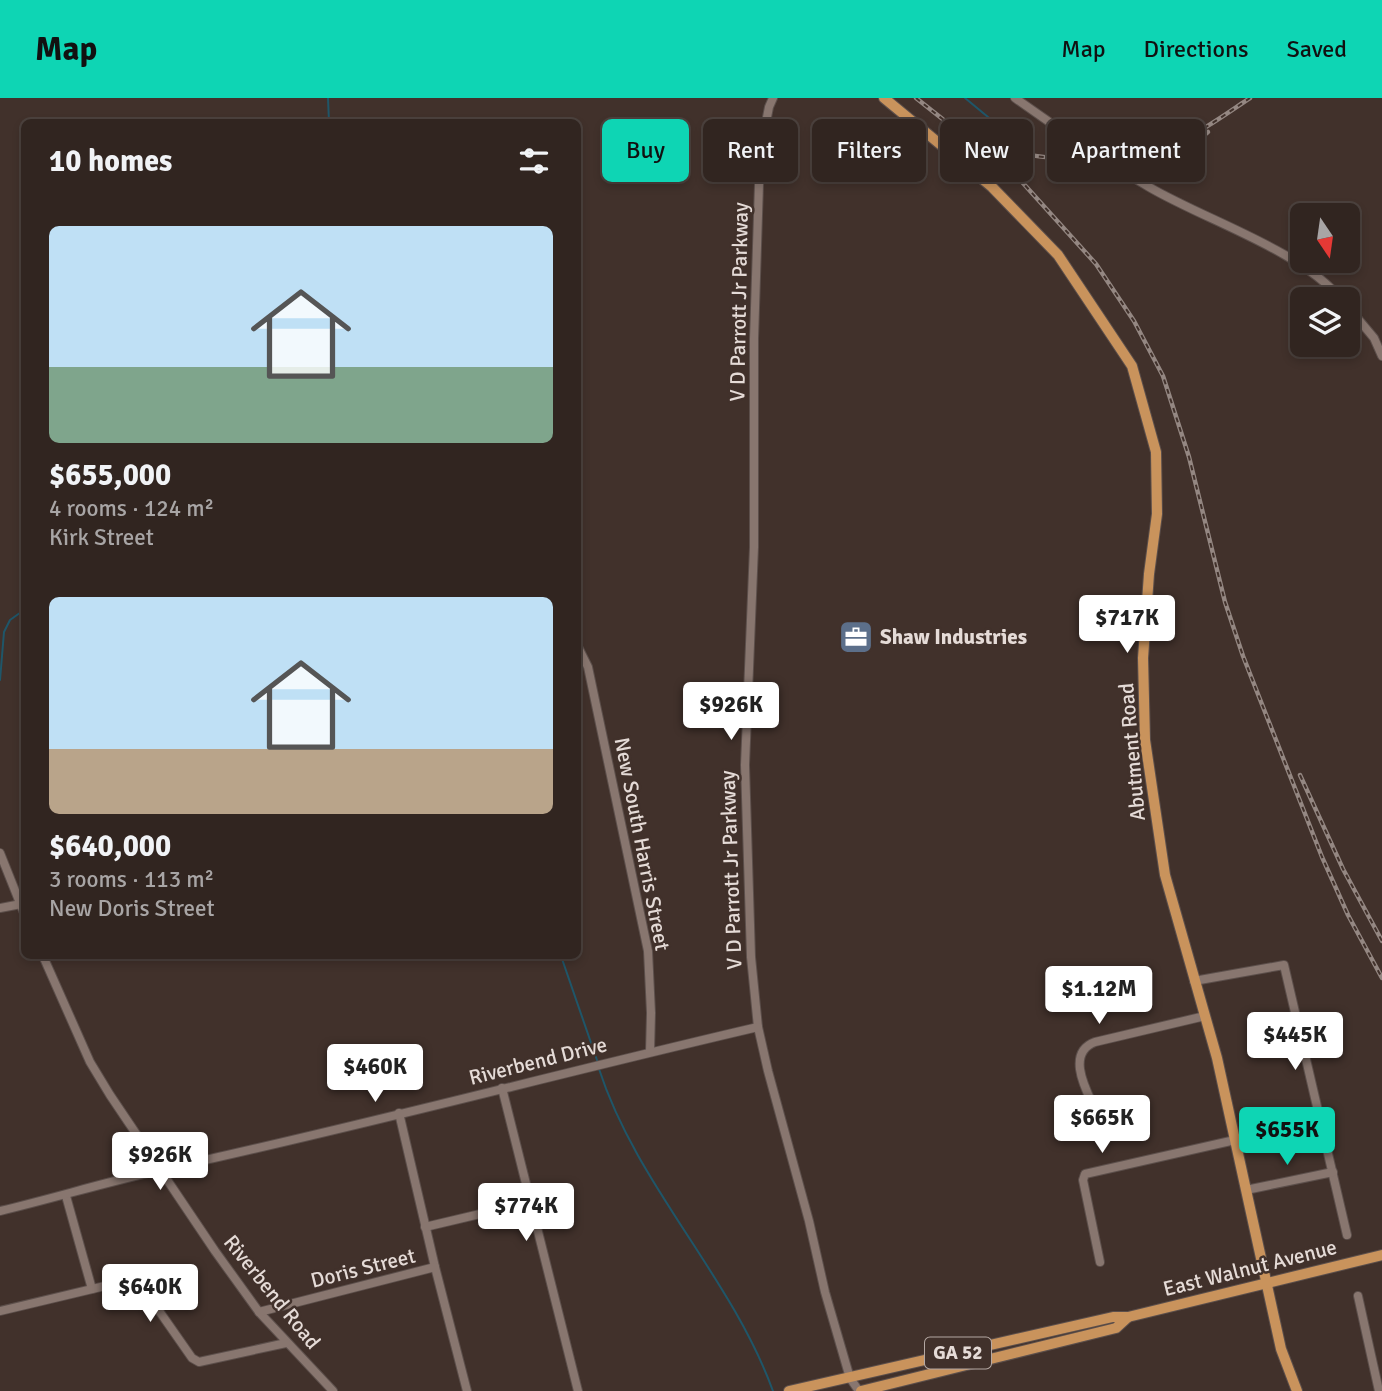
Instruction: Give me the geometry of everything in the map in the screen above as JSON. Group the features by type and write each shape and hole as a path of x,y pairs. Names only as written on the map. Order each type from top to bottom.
{"main road":[{"name":"Abutment Road","path":"884,98 992,187 1058,255 1132,366 1156,452 1157,514 1149,574 1143,658 1146,740 1165,876 1205,1016 1281,1349 1297,1391"},
{"name":"East Walnut Avenue","path":"789,1391 1113,1317 1128,1317 1382,1255"},
{"name":"East Walnut Avenue","path":"860,1391 1116,1328 1128,1317"}],"street":[{"name":"V D Parrott Jr Parkway","path":"773,98 760,153 754,339 754,547 745,765 751,957 758,1027 768,1071 809,1221 825,1292 850,1378 860,1391"},
{"path":"1015,98 1148,187 1284,255 1331,287"},
{"path":"1360,321 1374,338 1382,356"},
{"name":"New South Harris Street","path":"581,653 588,667 642,921 650,982 650,1052"},
{"path":"0,853 21,904 0,908"},
{"name":"Riverbend Road","path":"44,959 90,1062 215,1251 259,1312 333,1391"},
{"path":"1194,981 1284,965 1347,1235"},
{"path":"1092,1103 1085,1089 1079,1061 1085,1046 1205,1016"},
{"name":"Riverbend Drive","path":"0,1210 758,1027"},
{"path":"502,1088 578,1391"},
{"path":"399,1113 467,1391"},
{"path":"1100,1262 1083,1180 1085,1174 1235,1140"},
{"path":"1246,1190 1333,1172"},
{"path":"66,1196 92,1289"},
{"path":"425,1227 531,1202"},
{"name":"Doris Street","path":"259,1312 435,1267"},
{"path":"0,1311 130,1280 136,1281 191,1358 199,1362 286,1343"},
{"path":"1358,1296 1379,1391"}],"waterway":[{"path":"328,98 329,119"},
{"path":"965,98 990,119"},
{"path":"0,680 4,632 10,620 21,612"},
{"path":"562,959 598,1063"},
{"path":"599,1069 636,1153 710,1269 755,1349 773,1391"}],"railway":[{"path":"916,98 1022,182 1096,264 1134,321 1163,376 1189,457 1225,602 1243,656 1322,857 1348,915 1382,978"},
{"path":"1033,155 1065,158 1102,155 1149,149 1176,142 1205,128 1250,98"},
{"path":"1300,775 1343,869 1382,941"}],"place":[{"name":"Shaw Industries","path":"856,637"}]}
